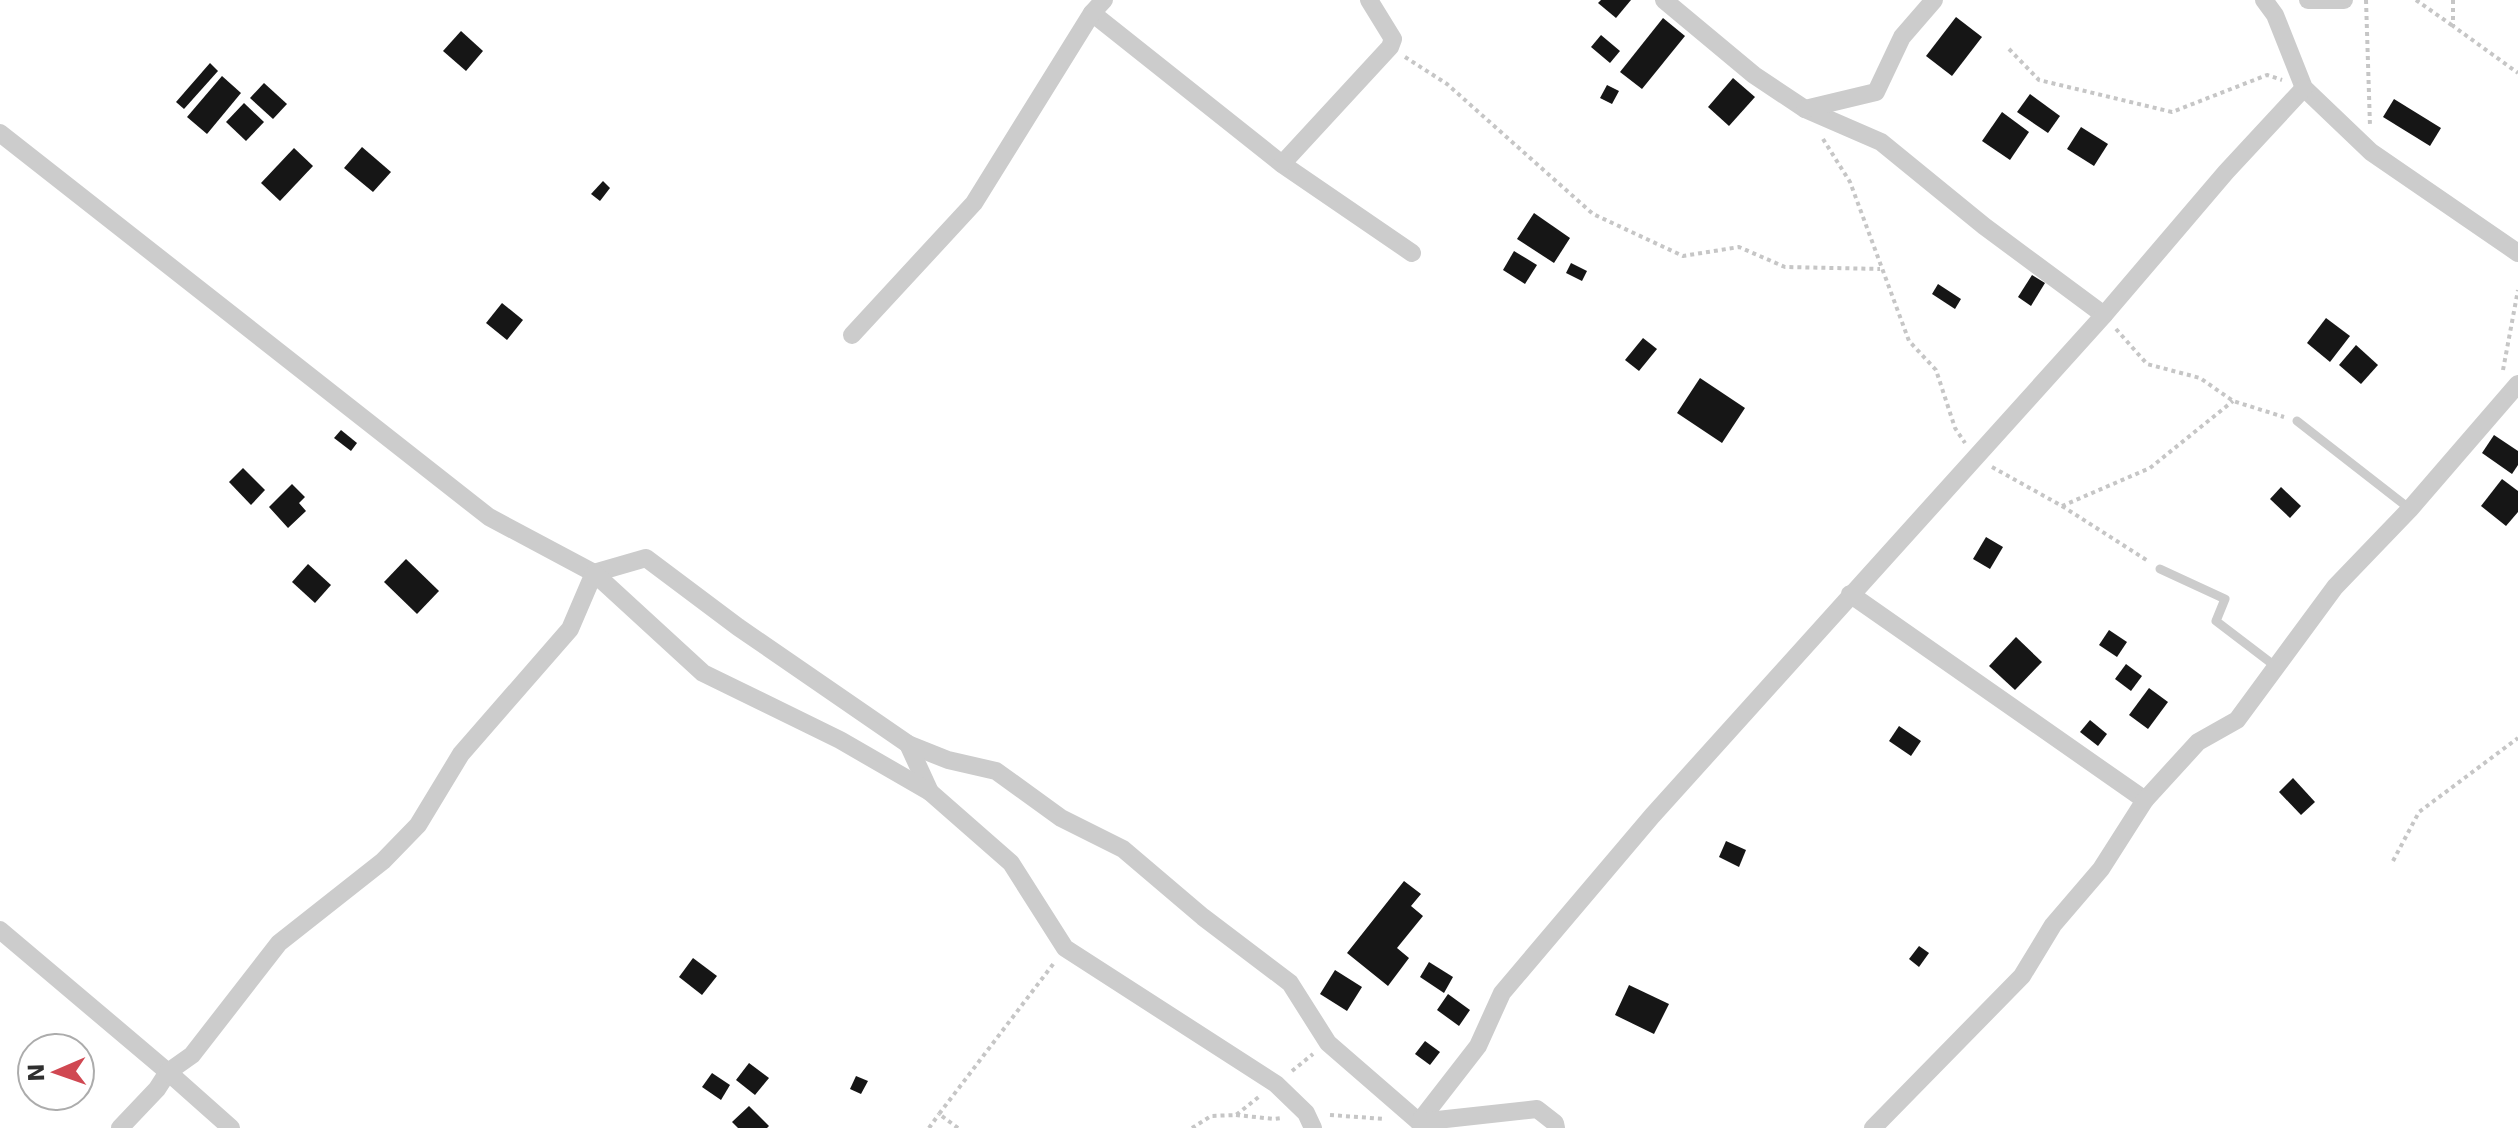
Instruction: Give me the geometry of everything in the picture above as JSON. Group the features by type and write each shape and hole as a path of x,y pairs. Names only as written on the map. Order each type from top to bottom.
{"street":[{"path":"1282,164 1390,47 1393,39 1390,31 1369,0"},
{"path":"1664,0 1754,75 1805,109 1881,142 1984,226 2104,315"},
{"path":"1805,109 1876,92 1902,37 1934,0"},
{"path":"2264,0 2275,15 2304,88 2371,152 2512,250 2518,268"},
{"path":"2308,0 2344,0"},
{"path":"852,335 974,203 1098,7 1282,164 1412,253"},
{"path":"1423,1125 1478,1046 1502,993 1652,816 2104,315 2226,172 2304,88"},
{"path":"0,133 489,517 594,573 703,673 840,740 930,792 1011,863 1065,948 1276,1084 1306,1113 1313,1128"},
{"path":"1873,1128 2022,976 2053,925 2101,869 2145,800 2198,742 2237,720 2335,587 2410,509 2518,384"},
{"path":"594,573 646,558 738,627 908,744 948,760 996,771 1061,818 1123,849 1203,917 1290,983 1328,1043 1423,1125 1537,1109 1555,1123 1556,1128"},
{"path":"120,1128 157,1089 168,1072 192,1055 279,943 383,861 418,825 461,754 570,629 594,573"},
{"path":"1850,594 2145,800"},
{"path":"908,744 930,792"},
{"path":"0,930 231,1128"}],"lane":[{"path":"2297,421 2410,509"},
{"path":"2160,569 2225,599 2216,621 2275,666"}],"path":[{"path":"2366,0 2371,152"},
{"path":"2416,0 2518,73"},
{"path":"2453,0 2453,26"},
{"path":"1390,47 1447,84 1593,214 1683,256 1739,247 1785,267 1880,269"},
{"path":"2009,49 2039,80 2172,112 2267,75 2304,88"},
{"path":"1805,109 1850,182 1909,341 1936,370 1955,428 1975,457 2062,506 2160,569"},
{"path":"2494,412 2518,290"},
{"path":"2104,315 2147,364 2200,378 2233,401 2297,421"},
{"path":"2062,506 2150,468 2233,401"},
{"path":"2393,861 2419,812 2518,738"},
{"path":"929,1128 1065,948"},
{"path":"939,1114 958,1128"}],"building":[{"path":"1601,0 1631,0 1616,18 1598,3"},
{"path":"1956,17 1982,37 1952,76 1926,56"},
{"path":"1663,18 1685,36 1642,89 1620,72"},
{"path":"461,31 483,51 466,71 443,51"},
{"path":"1601,35 1620,51 1610,63 1591,47"},
{"path":"210,63 218,71 184,109 176,102"},
{"path":"222,76 241,93 207,134 187,117"},
{"path":"1733,78 1755,97 1729,126 1708,107"},
{"path":"264,83 287,104 273,119 250,98"},
{"path":"1607,85 1619,91 1612,104 1600,98"},
{"path":"2030,94 2060,116 2048,133 2017,112"},
{"path":"2394,99 2441,128 2430,146 2383,117"},
{"path":"244,103 264,122 246,141 226,122"},
{"path":"2002,112 2029,132 2010,160 1982,141"},
{"path":"2081,127 2108,144 2094,166 2067,149"},
{"path":"362,147 391,172 373,192 344,168"},
{"path":"294,148 313,166 280,201 261,183"},
{"path":"603,181 610,188 600,201 591,194"},
{"path":"1534,213 1570,238 1554,263 1517,239"},
{"path":"1514,251 1537,265 1525,284 1503,270"},
{"path":"1571,263 1587,271 1582,281 1566,273"},
{"path":"2032,275 2045,283 2031,306 2018,297"},
{"path":"1938,284 1961,299 1955,309 1932,294"},
{"path":"502,303 523,320 507,340 486,323"},
{"path":"2326,318 2350,336 2330,362 2307,343"},
{"path":"1643,338 1657,349 1639,371 1625,360"},
{"path":"2356,345 2378,365 2361,384 2339,365"},
{"path":"1700,378 1745,408 1722,443 1677,413"},
{"path":"341,430 357,443 351,451 334,438"},
{"path":"2494,435 2518,451 2518,465 2512,474 2482,453"},
{"path":"243,468 265,490 251,505 229,482"},
{"path":"2502,479 2518,491 2518,512 2506,526 2481,506"},
{"path":"292,484 305,497 299,503 306,511 288,528 269,507"},
{"path":"2281,487 2301,506 2290,518 2270,499"},
{"path":"1986,537 2003,547 1990,569 1973,559"},
{"path":"406,559 439,591 417,614 384,582"},
{"path":"308,564 331,585 315,603 292,582"},
{"path":"2109,630 2127,642 2117,657 2099,645"},
{"path":"2016,637 2042,662 2015,690 1989,666"},
{"path":"2126,664 2142,676 2131,691 2115,679"},
{"path":"2149,688 2168,702 2148,729 2129,715"},
{"path":"2090,720 2107,734 2098,746 2080,732"},
{"path":"1899,726 1921,741 1911,756 1889,741"},
{"path":"2293,778 2315,802 2301,815 2279,792"},
{"path":"1726,841 1746,850 1739,867 1719,857"},
{"path":"1404,881 1421,894 1411,906 1423,916 1397,948 1409,958 1388,986 1347,953"},
{"path":"1919,946 1929,953 1919,967 1909,959"},
{"path":"693,958 717,976 702,995 679,977"},
{"path":"1429,962 1453,977 1444,993 1420,977"},
{"path":"1335,970 1362,987 1347,1011 1320,994"},
{"path":"1629,985 1669,1004 1654,1034 1615,1015"},
{"path":"1448,994 1470,1010 1459,1026 1437,1010"},
{"path":"1425,1041 1440,1052 1430,1065 1415,1054"},
{"path":"749,1063 769,1078 755,1095 736,1080"},
{"path":"712,1073 730,1085 721,1100 702,1087"},
{"path":"856,1076 868,1081 861,1094 850,1089"},
{"path":"749,1106 769,1126 767,1128 738,1128 732,1122"}]}
